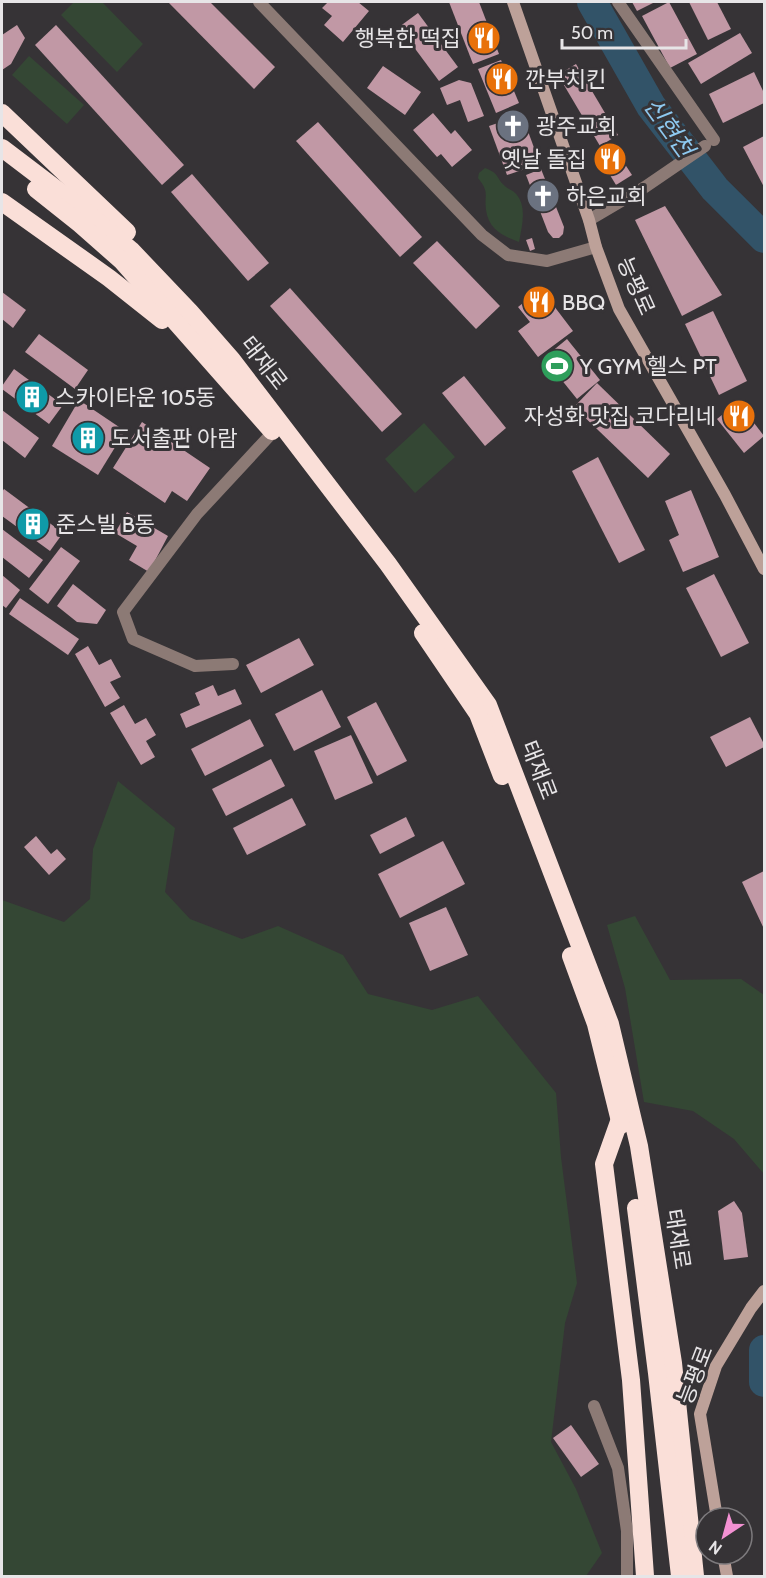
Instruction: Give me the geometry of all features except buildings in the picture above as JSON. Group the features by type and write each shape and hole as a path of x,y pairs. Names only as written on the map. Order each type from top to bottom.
{"highway":[{"path":"2,112 156,259 215,328 225,365"},
{"name":"태재로","path":"2,148 85,211 131,250 190,312 273,432 379,569 478,714 540,870 596,1024 630,1160 680,1576"},
{"name":"태재로","path":"2,162 80,224 122,261 225,365 388,564 488,705 610,1024 639,1146 673,1363 695,1576"},
{"path":"2,202 225,365"},
{"path":"620,1119 604,1164 631,1380 645,1576"}],"main road":[{"name":"능평로","path":"513,2 619,309 720,485 765,569"},
{"name":"능평로","path":"715,1506 700,1414 716,1366 751,1308 765,1292"}],"street":[{"path":"259,2 482,235 508,255 547,261 596,247"},
{"path":"589,220 645,187 710,143 618,2"},
{"path":"233,664 195,666 133,639 123,612 197,514 273,432"},
{"path":"594,1406 618,1468 627,1531 627,1576"}],"green space":[{"path":"74,2 102,2 143,44 117,72 61,15"},
{"path":"29,56 84,105 67,124 12,75"},
{"path":"485,168 496,174 507,188 514,192 521,203 523,216 519,242 502,235 490,223 486,210 485,190 478,178 479,173"},
{"path":"424,423 455,457 415,493 385,459"},
{"path":"118,781 175,828 165,892 190,919 242,939 278,926 343,955 368,994 432,1010 478,996 556,1093 561,1157 577,1283 565,1323 551,1442 576,1489 602,1553 586,1576 2,1576 2,900 64,922 90,899 93,849"},
{"path":"635,916 670,980 741,979 764,995 764,1174 734,1139 693,1111 644,1102 625,988 607,925"}],"waterway":[{"name":"신현천","path":"592,2 651,106 715,189 764,238"},
{"name":"신현천","path":"764,1350 764,1382"}],"place":[{"name":"행복한 떡집","path":"484,38"},
{"name":"깐부치킨","path":"502,79"},
{"name":"광주교회","path":"513,126"},
{"name":"옛날 돌집","path":"610,159"},
{"name":"하은교회","path":"543,196"},
{"name":"BBQ","path":"539,302"},
{"name":"Y GYM 헬스 PT","path":"557,366"},
{"name":"스카이타운 105동","path":"32,397"},
{"name":"자성화 맛집 코다리네","path":"739,416"},
{"name":"도서출판 아람","path":"88,438"},
{"name":"준스빌 B동","path":"33,524"}]}
